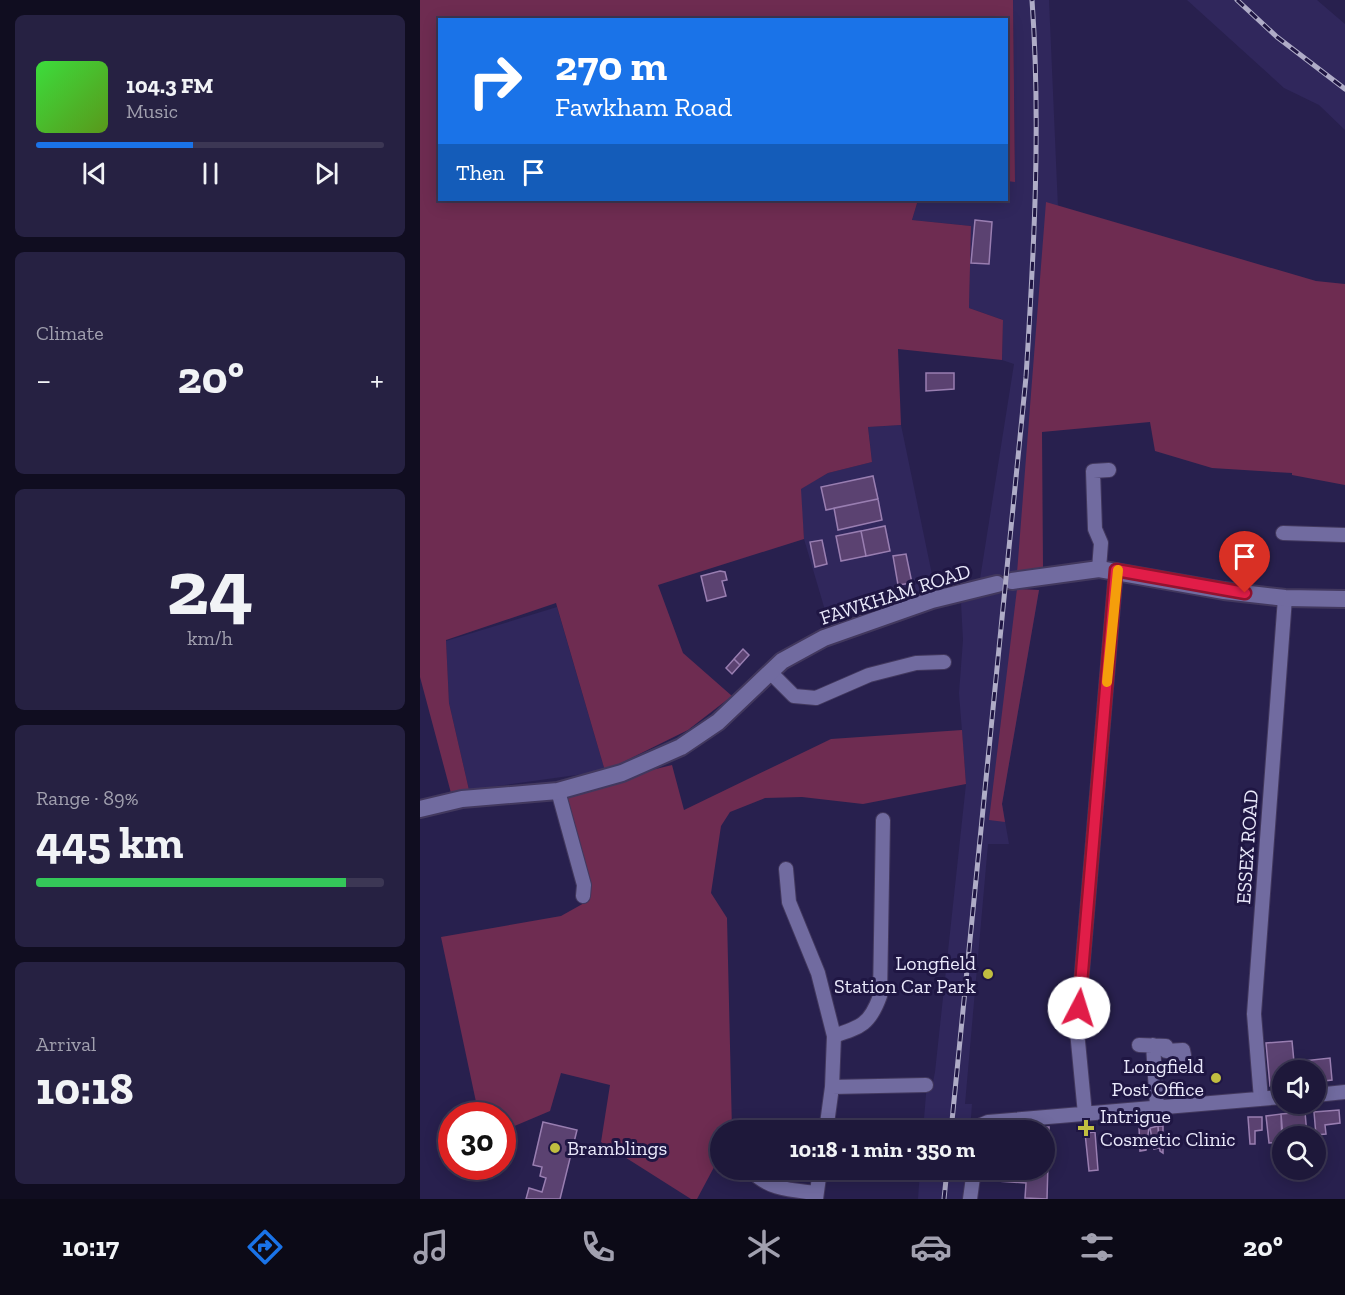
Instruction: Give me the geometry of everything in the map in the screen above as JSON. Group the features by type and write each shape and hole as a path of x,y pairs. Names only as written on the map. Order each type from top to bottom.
{"street":[{"path":"1099,569 1101,543 1095,529 1093,471 1110,470"},
{"path":"1283,533 1345,535"},
{"name":"FAWKHAM ROAD","path":"420,809 453,800 558,790 622,773 681,747 718,722 782,661 824,638 932,600 1004,583 1099,569 1116,570 1224,591 1285,598 1345,599"},
{"path":"1085,1114 1077,1031 1116,570"},
{"name":"ESSEX ROAD","path":"1261,1099 1254,1014 1285,598"},
{"path":"770,672 794,696 816,698 869,675 916,663 944,662"},
{"path":"558,790 584,885 583,896"},
{"path":"834,1036 859,1028 873,1016 880,996 883,819"},
{"path":"786,869 789,902 818,973 834,1036 832,1087 828,1120"},
{"path":"1157,1107 1146,1045 1166,1046 1166,1051 1184,1050 1184,1055"},
{"path":"832,1087 926,1085"},
{"path":"1326,1094 1345,1092"},
{"path":"1012,1120 1272,1098"},
{"path":"761,1180 775,1187 816,1196 818,1180"},
{"path":"970,1199 973,1180"}],"shaded area":[{"path":"420,0 1013,0 1015,182 1008,181 1008,18 438,18 438,201 918,201 912,220 971,226 969,308 1003,320 1002,360 898,349 901,425 868,427 872,462 828,473 801,489 804,539 658,585 683,653 732,696 688,730 605,771 556,603 446,640 449,703 469,790 451,793 420,677"},
{"path":"1013,0 1049,0 1058,208 1038,393 1043,568 980,579 1014,364 1002,360 1003,320 969,308 971,226 912,220 918,201 1008,201 1008,181 1015,181"},
{"path":"1187,0 1317,0 1345,24 1345,130 1319,105 1284,88"},
{"path":"1046,202 1316,281 1345,284 1345,485 1292,475 1292,473 1212,468 1155,451 1150,422 1042,432 1043,568 1017,573"},
{"path":"901,425 935,589 842,605 827,617 804,539 800,489 828,473 872,462 868,427"},
{"path":"1017,589 1039,590 1002,804 1009,844 988,844 965,1104 972,1104 971,1120 924,1120 927,1082 933,1082 935,1072 966,784 959,693 963,640 961,603"},
{"path":"1017,589 1039,590 1002,804 1005,822 989,820"},
{"path":"557,607 605,771 469,790 449,703 446,641"},
{"path":"962,730 966,784 863,804 802,797 765,798 730,812 721,826 711,893 727,918 732,1120 710,1120 710,1175 697,1199 691,1199 601,1142 610,1085 561,1073 550,1111 516,1125 516,1102 476,1102 441,937 561,916 586,902 589,886 566,795 591,785 672,765 684,810 831,739"},
{"path":"919,1180 967,1180 966,1199 918,1199"}],"building":[{"path":"975,220 992,222 989,264 971,263"},
{"path":"926,373 954,373 954,389 926,391"},
{"path":"873,476 878,499 826,510 821,487"},
{"path":"878,499 882,520 838,530 834,508"},
{"path":"885,526 890,551 866,556 861,531"},
{"path":"861,531 866,556 841,561 836,536"},
{"path":"822,540 827,564 815,567 810,542"},
{"path":"906,554 912,583 898,585 893,556"},
{"path":"720,571 725,572 727,580 722,581 726,596 707,601 701,576"},
{"path":"743,649 749,655 740,665 734,659"},
{"path":"734,659 740,665 732,674 726,668"},
{"path":"1292,1041 1294,1060 1272,1060 1272,1086 1270,1086 1266,1043"},
{"path":"1330,1058 1332,1080 1326,1081 1326,1060 1312,1060"},
{"path":"1339,1110 1340,1123 1315,1126 1314,1114 1326,1114 1326,1111"},
{"path":"1281,1114 1305,1114 1306,1126 1282,1126"},
{"path":"1281,1114 1281,1126 1272,1126 1272,1143 1269,1143 1266,1116"},
{"path":"1248,1117 1262,1117 1262,1130 1255,1131 1255,1144 1250,1144"},
{"name":"Bramblings","path":"543,1122 577,1130 560,1199 526,1199 529,1188 542,1192 546,1178 540,1176 542,1167 533,1165"},
{"path":"1158,1126 1163,1126 1163,1153 1160,1151"},
{"path":"1158,1126 1159,1148 1154,1149 1150,1128"},
{"path":"1139,1127 1149,1127 1146,1150 1140,1151"},
{"path":"1095,1132 1098,1170 1089,1171 1085,1133"},
{"path":"983,1180 1048,1180 1047,1199 1025,1198 1026,1183"}],"railway":[{"path":"952,1120 1026,377 1034,235 1036,141 1032,0"},
{"path":"1237,0 1277,37 1345,89"},
{"path":"944,1199 946,1180"}],"slow traffic":[{"path":"1107,682 1116,570 1118,570"}],"place":[{"name":"Longfield Station Car Park","path":"988,974"},
{"name":"Longfield Post Office","path":"1216,1078"},
{"name":"Intrigue Cosmetic Clinic","path":"1086,1128"},
{"name":"Bramblings","path":"555,1148"}],"route":[{"path":"1079,1008 1116,570 1245,593"}]}
